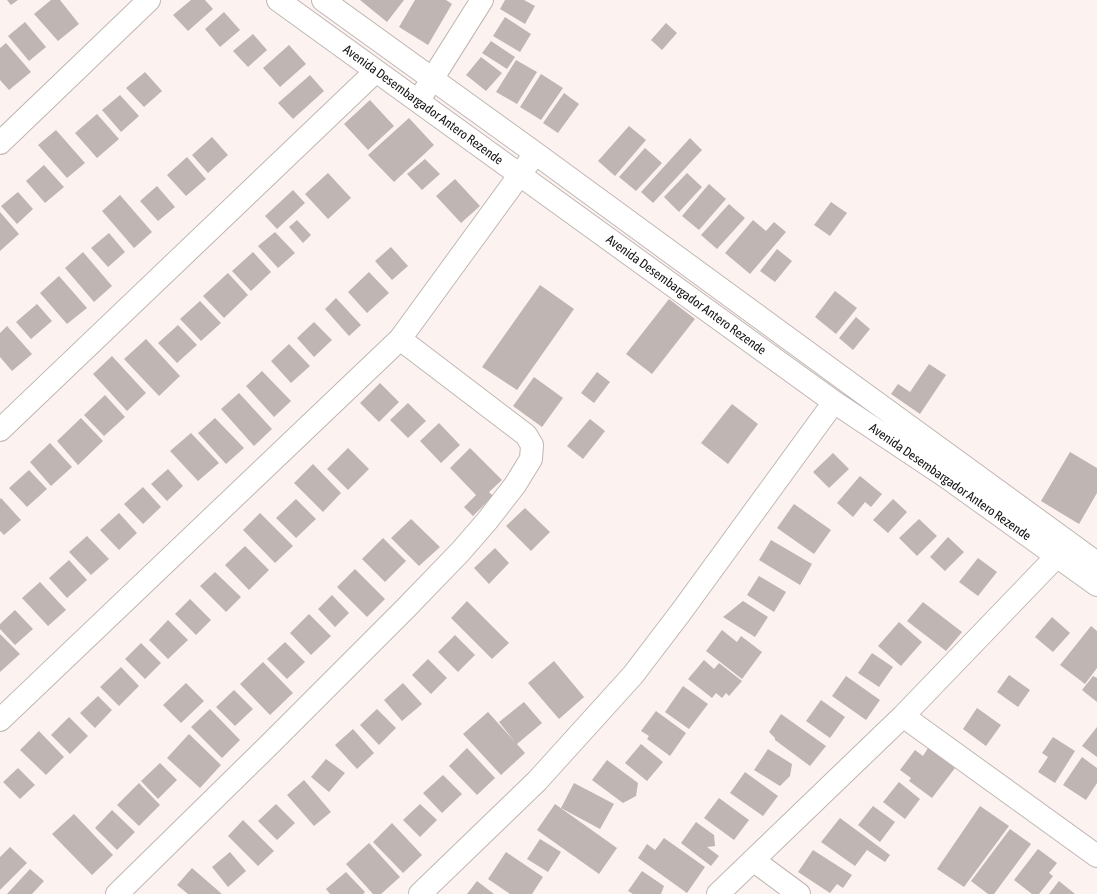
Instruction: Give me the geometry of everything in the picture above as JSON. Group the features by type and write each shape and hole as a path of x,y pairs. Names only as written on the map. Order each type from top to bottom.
{"street":[{"path":"0,143 149,0"},
{"name":"Avenida Desembargador Antero Rezende","path":"278,0 834,402 951,468"},
{"name":"Avenida Desembargador Antero Rezende","path":"323,0 536,153 724,291 951,468 1017,516 1097,563"},
{"path":"418,101 482,0"},
{"path":"0,430 376,71"},
{"path":"0,720 400,339 536,153"},
{"path":"710,312 724,291"},
{"path":"117,894 270,744 461,551 516,486 531,459 532,445 526,435 400,339"},
{"path":"420,894 537,781 633,675 686,606 834,402"},
{"name":"Avenida Desembargador Antero Rezende","path":"1017,516 1057,556 1097,585"},
{"path":"718,894 903,716 1057,556"},
{"path":"903,716 1097,856"},
{"path":"753,860 799,894"}],"building":[{"path":"7,0 18,0 11,5"},
{"path":"51,0 60,0 79,24 58,41 34,14"},
{"path":"191,0 205,0 213,9 188,31 173,15"},
{"path":"360,0 404,0 387,22"},
{"path":"415,0 446,0 452,4 428,45 399,27"},
{"path":"505,0 524,0 535,6 525,24 500,9"},
{"path":"224,12 240,30 220,47 205,29"},
{"path":"505,17 531,34 520,52 493,36"},
{"path":"25,22 46,47 29,61 8,36"},
{"path":"666,23 677,33 662,50 651,40"},
{"path":"253,34 267,50 248,67 233,51"},
{"path":"491,41 515,57 507,69 482,53"},
{"path":"6,43 31,72 9,90 0,80 0,48"},
{"path":"289,45 306,64 280,87 263,68"},
{"path":"481,57 502,73 486,91 466,75"},
{"path":"516,60 537,72 517,104 496,92"},
{"path":"145,72 162,91 144,107 126,88"},
{"path":"541,74 563,88 541,120 520,107"},
{"path":"310,75 324,91 293,119 278,103"},
{"path":"564,93 579,104 558,133 543,123"},
{"path":"120,95 139,116 121,132 102,110"},
{"path":"370,100 394,126 368,150 344,124"},
{"path":"97,114 119,139 97,158 75,133"},
{"path":"409,118 434,145 394,182 368,155"},
{"path":"629,126 646,140 615,176 598,161"},
{"path":"56,130 85,163 67,178 38,145"},
{"path":"212,137 228,155 208,173 192,155"},
{"path":"690,138 702,150 653,203 641,192"},
{"path":"645,148 662,163 636,191 619,177"},
{"path":"187,157 206,179 186,196 167,175"},
{"path":"425,159 440,174 422,190 407,174"},
{"path":"44,165 64,187 45,203 26,181"},
{"path":"328,173 351,198 328,219 305,194"},
{"path":"687,173 702,187 679,212 664,197"},
{"path":"455,179 480,206 461,223 436,196"},
{"path":"709,184 726,199 699,230 682,216"},
{"path":"157,186 175,207 158,221 140,201"},
{"path":"293,190 305,203 277,229 265,216"},
{"path":"18,192 33,209 17,224 1,206"},
{"path":"120,195 152,232 134,248 102,211"},
{"path":"831,202 847,213 830,236 814,225"},
{"path":"729,204 745,218 717,249 701,235"},
{"path":"0,212 19,234 0,251"},
{"path":"297,220 311,235 303,243 289,227"},
{"path":"753,220 766,231 774,222 786,232 750,274 725,253"},
{"path":"275,232 295,253 278,268 258,246"},
{"path":"109,233 125,252 108,267 91,248"},
{"path":"391,247 408,266 392,280 375,261"},
{"path":"777,249 792,261 775,282 760,271"},
{"path":"83,252 112,286 94,302 65,268"},
{"path":"253,252 271,272 251,291 232,271"},
{"path":"369,272 389,293 367,313 348,292"},
{"path":"228,273 248,295 224,318 203,296"},
{"path":"59,276 87,308 67,324 40,293"},
{"path":"540,285 574,309 517,390 482,367"},
{"path":"835,291 857,308 836,334 815,317"},
{"path":"336,298 361,325 349,336 325,309"},
{"path":"669,299 695,319 652,374 626,354"},
{"path":"200,301 221,323 201,341 180,319"},
{"path":"37,304 52,321 31,339 16,322"},
{"path":"856,317 870,329 853,350 839,338"},
{"path":"314,322 332,340 314,357 297,338"},
{"path":"178,325 197,345 177,363 158,343"},
{"path":"7,326 32,354 12,371 0,357 0,333"},
{"path":"146,339 180,376 159,396 124,359"},
{"path":"289,344 310,366 291,383 271,361"},
{"path":"112,356 146,393 127,411 93,374"},
{"path":"929,364 946,375 920,414 891,394 898,384 910,392"},
{"path":"262,371 291,401 274,417 246,386"},
{"path":"597,372 610,382 594,403 581,393"},
{"path":"534,377 563,398 542,427 513,406"},
{"path":"380,383 399,402 379,422 360,403"},
{"path":"239,393 272,429 254,446 221,409"},
{"path":"105,395 125,417 104,436 84,415"},
{"path":"408,403 426,421 408,438 390,420"},
{"path":"732,404 758,424 728,464 701,443"},
{"path":"81,418 103,441 78,465 57,441"},
{"path":"215,418 244,448 226,464 198,433"},
{"path":"590,419 605,431 583,459 567,446"},
{"path":"439,423 460,445 441,463 420,441"},
{"path":"191,433 219,463 198,481 170,451"},
{"path":"50,443 72,467 51,486 30,462"},
{"path":"348,448 369,469 348,490 327,469"},
{"path":"470,448 502,480 489,492 493,496 473,516 464,507 476,495 450,468"},
{"path":"1070,452 1097,468 1097,493 1079,524 1041,501"},
{"path":"833,453 849,469 829,488 813,472"},
{"path":"313,464 341,493 323,512 294,483"},
{"path":"168,469 183,486 167,501 151,484"},
{"path":"29,470 47,489 27,507 9,488"},
{"path":"860,476 882,494 871,507 865,502 853,517 837,503"},
{"path":"143,487 161,507 143,524 124,504"},
{"path":"1,498 21,520 4,535 0,531"},
{"path":"296,499 316,519 296,538 276,518"},
{"path":"893,499 907,512 888,533 873,520"},
{"path":"794,504 831,530 814,554 777,528"},
{"path":"525,508 550,532 531,551 506,526"},
{"path":"119,513 137,533 119,550 100,530"},
{"path":"260,513 293,546 275,563 243,530"},
{"path":"411,519 440,547 419,566 391,538"},
{"path":"919,519 937,536 917,556 899,538"},
{"path":"87,536 109,559 91,575 69,552"},
{"path":"948,537 964,552 945,571 930,557"},
{"path":"383,538 406,561 385,582 362,559"},
{"path":"771,540 812,564 800,585 759,560"},
{"path":"245,546 269,570 249,590 225,565"},
{"path":"495,548 509,563 489,584 474,568"},
{"path":"978,558 997,572 978,596 959,582"},
{"path":"69,560 87,580 67,598 49,578"},
{"path":"355,569 385,599 367,617 337,587"},
{"path":"215,572 241,597 226,612 200,586"},
{"path":"759,576 786,592 774,612 747,595"},
{"path":"40,582 66,610 48,626 22,598"},
{"path":"332,595 349,613 335,627 318,609"},
{"path":"190,599 211,620 196,635 175,614"},
{"path":"467,601 509,643 492,659 451,618"},
{"path":"743,601 768,617 755,637 723,617"},
{"path":"923,602 962,632 946,651 907,621"},
{"path":"15,610 33,629 15,645 0,629 0,624"},
{"path":"309,614 331,636 311,655 290,633"},
{"path":"1052,617 1070,633 1053,652 1035,637"},
{"path":"168,620 188,640 168,659 149,640"},
{"path":"899,622 922,642 901,666 878,646"},
{"path":"1091,626 1097,631 1097,668 1085,684 1060,665"},
{"path":"722,630 737,642 741,636 762,652 742,679 706,651"},
{"path":"0,634 20,654 0,672"},
{"path":"455,635 475,655 458,672 438,652"},
{"path":"285,642 305,662 287,679 267,659"},
{"path":"141,643 161,663 145,679 125,659"},
{"path":"872,653 893,667 879,687 858,673"},
{"path":"428,659 447,678 431,694 412,675"},
{"path":"704,660 714,669 719,663 742,681 729,696 726,693 722,698 716,693 712,698 688,679"},
{"path":"554,661 584,697 559,719 528,683"},
{"path":"263,662 293,693 270,715 240,684"},
{"path":"121,667 139,686 119,706 100,687"},
{"path":"1009,675 1030,690 1018,707 997,692"},
{"path":"846,676 880,700 866,720 832,696"},
{"path":"1093,676 1097,678 1097,702 1082,690"},
{"path":"186,683 204,701 181,723 163,705"},
{"path":"403,683 422,704 402,721 384,700"},
{"path":"683,686 708,704 689,729 665,712"},
{"path":"234,690 253,709 235,726 216,707"},
{"path":"98,696 112,710 95,728 80,713"},
{"path":"821,700 845,717 830,738 806,721"},
{"path":"524,702 542,723 517,744 525,753 501,775 463,734 488,712 515,742 499,722"},
{"path":"977,708 1001,725 986,746 963,729"},
{"path":"210,709 240,740 222,758 191,727"},
{"path":"377,709 396,728 379,745 360,725"},
{"path":"656,711 686,733 670,756 647,739 649,736 641,731"},
{"path":"781,714 826,746 810,766 775,740 769,732"},
{"path":"69,717 88,736 70,754 51,735"},
{"path":"1097,727 1097,757 1082,746"},
{"path":"353,729 374,753 357,769 335,745"},
{"path":"39,731 64,757 46,775 20,750"},
{"path":"189,734 221,765 200,788 167,758"},
{"path":"1053,737 1075,751 1055,783 1038,772 1048,757 1042,753"},
{"path":"641,744 663,762 647,781 625,763"},
{"path":"467,748 495,778 477,795 449,766"},
{"path":"928,748 955,768 932,798 909,781 911,778 900,770 915,750 923,756"},
{"path":"768,749 792,764 790,776 780,786 754,770"},
{"path":"1082,757 1097,768 1097,783 1086,800 1063,785"},
{"path":"326,759 345,773 329,792 311,777"},
{"path":"607,760 638,783 636,796 623,803 592,780"},
{"path":"160,763 177,780 158,799 141,781"},
{"path":"18,768 35,785 20,799 3,782"},
{"path":"745,772 778,796 763,816 730,793"},
{"path":"443,775 462,794 442,813 423,793"},
{"path":"304,780 331,812 314,826 287,795"},
{"path":"899,782 920,799 905,819 883,802"},
{"path":"139,783 160,805 139,826 117,805"},
{"path":"574,783 614,804 600,829 561,808"},
{"path":"719,798 749,820 734,840 704,818"},
{"path":"276,804 295,823 277,840 258,821"},
{"path":"420,804 437,820 420,837 403,820"},
{"path":"555,804 617,848 599,874 537,830"},
{"path":"873,806 895,822 880,842 858,825"},
{"path":"980,806 1009,826 964,887 937,869"},
{"path":"112,810 135,832 117,850 95,828"},
{"path":"74,814 113,855 92,875 52,834"},
{"path":"840,818 890,855 885,862 867,850 855,866 821,842"},
{"path":"243,820 274,851 258,866 228,836"},
{"path":"696,822 714,835 715,846 707,847 719,856 711,866 681,843"},
{"path":"392,823 422,855 403,873 373,842"},
{"path":"1010,829 1031,844 994,894 988,894 971,881"},
{"path":"664,838 705,867 687,893 638,858 647,844 655,850"},
{"path":"540,839 561,852 548,872 527,859"},
{"path":"369,843 400,877 381,894 373,894 346,864"},
{"path":"10,847 27,863 0,890 0,857"},
{"path":"1038,849 1057,863 1049,873 1053,876 1039,894 1032,894 1014,880"},
{"path":"813,850 852,875 843,888 837,884 830,893 798,872"},
{"path":"230,852 246,871 228,887 212,867"},
{"path":"506,852 543,877 532,894 510,894 488,879"},
{"path":"192,868 222,894 188,894 177,885"},
{"path":"30,869 44,881 32,894 7,894"},
{"path":"642,871 664,886 661,894 633,894 628,891"},
{"path":"346,872 365,892 363,894 330,894 326,889"},
{"path":"477,881 494,894 467,894"},
{"path":"1059,881 1075,894 1049,894"}]}
